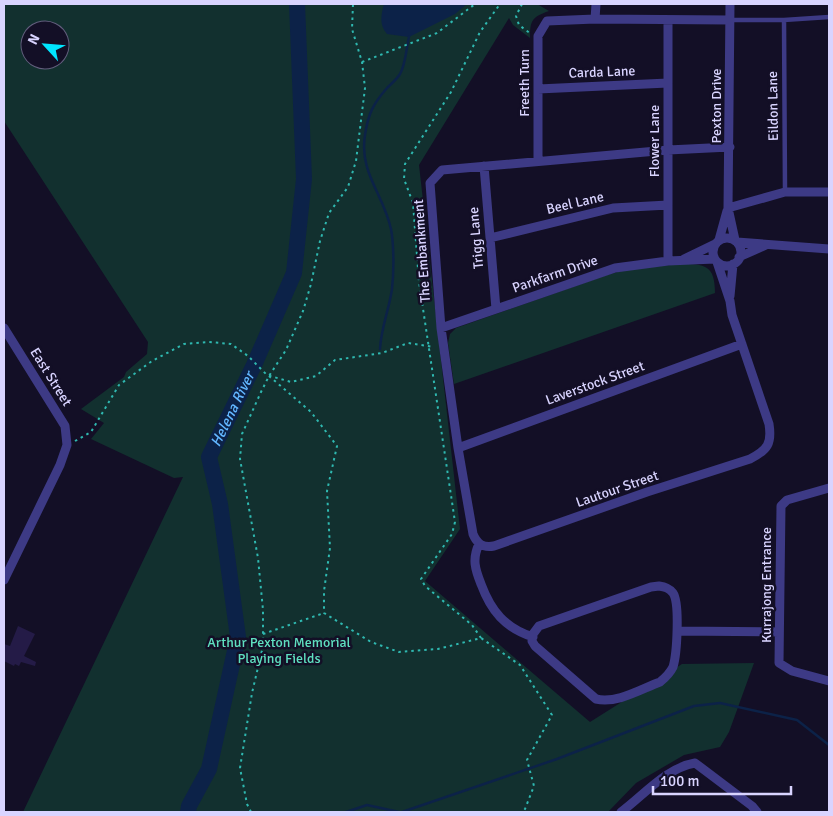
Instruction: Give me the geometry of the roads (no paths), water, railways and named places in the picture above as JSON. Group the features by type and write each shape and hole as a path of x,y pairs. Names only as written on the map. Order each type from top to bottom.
{"street":[{"path":"595,19 596,4"},
{"name":"Pexton Drive","path":"730,4 728,208 736,241"},
{"name":"Freeth Turn","path":"538,161 538,36 547,21 595,19 730,20"},
{"name":"Flower Lane","path":"668,20 668,261"},
{"name":"Carda Lane","path":"538,89 668,83"},
{"name":"The Embankment","path":"478,544 473,534 458,448 441,328 430,183 442,170 668,150 730,147"},
{"name":"Trigg Lane","path":"484,166 496,309"},
{"path":"728,208 785,192 829,192"},
{"name":"Beel Lane","path":"490,238 613,208 668,204"},
{"name":"Pexton Drive","path":"717,242 728,208"},
{"name":"Parkfarm Drive","path":"681,261 717,242 729,238 736,241 766,245 829,249"},
{"path":"730,301 736,261 740,248 736,241"},
{"path":"717,242 713,253 730,301 732,315 742,344"},
{"name":"Parkfarm Drive","path":"441,328 615,268 668,261 716,261 726,266 766,245"},
{"name":"East Street","path":"4,328 65,426 67,445 60,465 4,580"},
{"name":"Laverstock Street","path":"458,448 742,344"},
{"name":"Lautour Street","path":"478,544 494,546 760,454 770,440 770,432 742,344"},
{"name":"Kurrajong Entrance","path":"829,488 787,500 781,506 779,663 792,671 829,681"},
{"path":"478,544 474,566 488,602 502,620 519,633 533,637"},
{"path":"659,586 672,591 675,596 678,630 673,667 666,677 660,682 614,699 603,701 596,699 535,646 532,641 539,626 651,587 659,586"},
{"path":"678,630 780,632"},
{"path":"621,812 670,772 684,765 695,763 752,806 756,812"}],"lane":[{"name":"Freeth Turn","path":"730,20 829,18"},
{"name":"Eildon Lane","path":"784,20 785,192"}],"water":[{"path":"384,4 467,4 455,14 409,37 387,34 384,31 382,16"}],"waterway":[{"name":"Helena River","path":"188,812 189,806 209,769 238,637 220,504 209,457 254,365 294,273 304,179 297,4"},
{"path":"380,349 392,289 393,243 387,216 365,161 365,135 375,104 402,70 409,37"},
{"path":"402,812 557,759 694,706 720,703 797,720 829,745"},
{"path":"346,812 367,805 399,812"}],"park label":[{"name":"Arthur Pexton Memorial Playing Fields","path":"279,650"}]}
